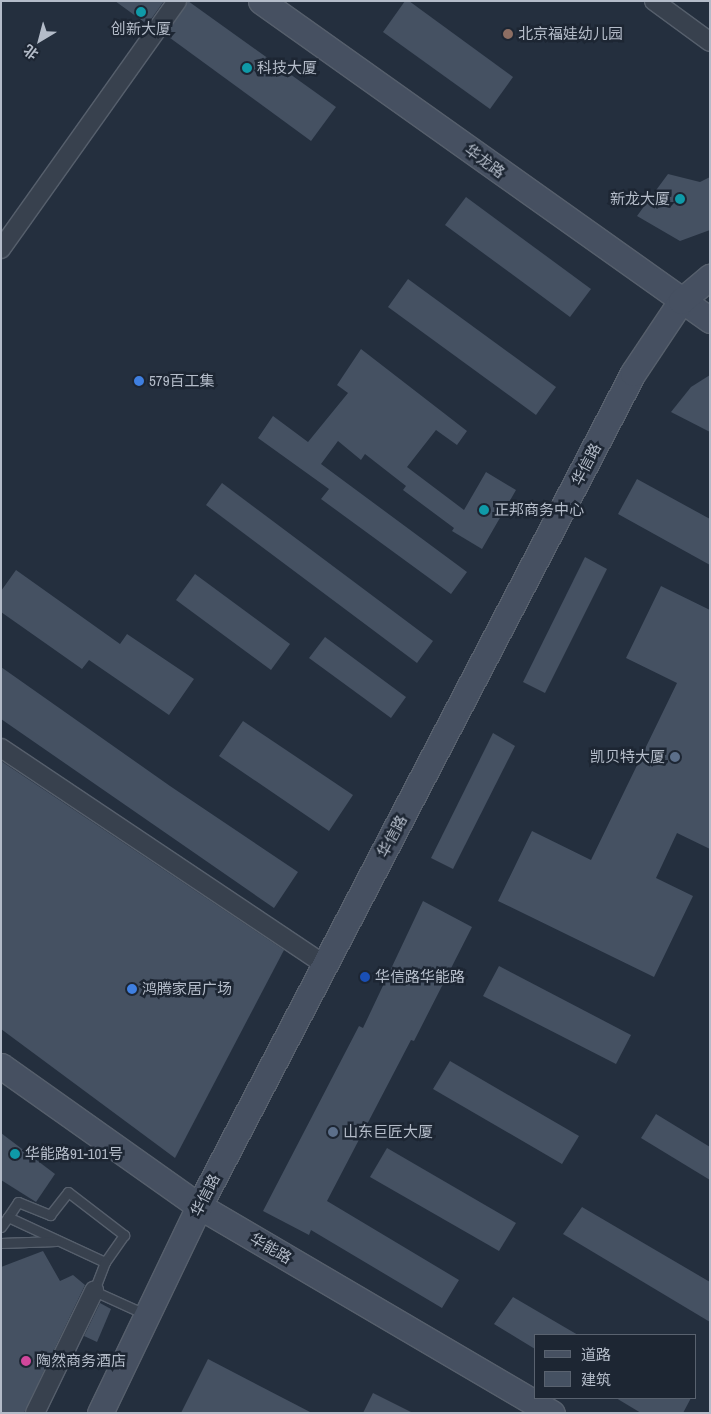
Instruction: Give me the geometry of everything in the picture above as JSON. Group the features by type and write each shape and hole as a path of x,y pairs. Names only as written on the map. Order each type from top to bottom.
{"main road":[{"name":"华龙路","path":"262,1 710,320"},
{"name":"华信路","path":"100,1413 199,1206 633,373 681,301 710,277"},
{"name":"华能路","path":"1,1066 199,1206 552,1413"}],"street":[{"path":"1,249 177,1"},
{"path":"654,1 710,42"},
{"path":"1,748 325,965"},
{"path":"36,1413 94,1291"}],"lane":[{"path":"1,1227 18,1202 50,1215 68,1192 124,1236 105,1262 94,1291 147,1315"},
{"path":"8,1217 105,1262"},
{"path":"1,1243 59,1241"}],"building":[{"name":"创新大厦","path":"115,1 164,1 149,22 146,20 144,22"},
{"name":"科技大厦","path":"188,1 336,107 311,141 166,35"},
{"path":"405,1 409,1 513,77 490,109 383,32"},
{"name":"新龙大厦","path":"668,174 700,182 710,177 710,230 680,241 637,216"},
{"path":"466,197 591,289 570,317 445,225"},
{"path":"408,279 556,387 536,415 388,307"},
{"path":"361,349 467,431 457,445 436,430 407,467 464,510 486,472 516,490 482,549 452,531 454,528 403,490 406,486 365,454 361,460 338,441 321,464 467,572 451,594 321,499 329,489 258,438 273,416 308,442 348,393 337,385"},
{"path":"710,375 710,432 671,412 691,387"},
{"path":"637,479 710,519 710,565 618,514"},
{"path":"222,483 433,641 417,663 206,505"},
{"path":"585,557 607,569 545,693 523,682"},
{"path":"16,570 120,644 127,634 194,679 169,715 89,660 82,669 1,612 1,591"},
{"path":"195,574 290,644 271,670 176,600"},
{"name":"凯贝特大厦","path":"661,586 710,610 710,849 677,833 656,878 693,896 654,977 498,901 532,831 591,860 677,683 626,658"},
{"path":"325,637 406,697 391,718 309,658"},
{"path":"1,667 170,786 298,872 274,908 1,719"},
{"path":"243,721 353,795 329,831 219,756"},
{"path":"493,733 515,746 453,869 431,858"},
{"name":"鸿腾家居广场","path":"1,761 284,950 175,1158 1,1029"},
{"path":"423,901 472,927 414,1041 411,1040 327,1201 459,1280 442,1308 311,1230 309,1235 263,1211 359,1026 363,1028"},
{"path":"499,966 631,1035 616,1064 483,996"},
{"path":"450,1061 579,1136 562,1164 433,1089"},
{"path":"656,1114 710,1147 710,1180 641,1138"},
{"name":"华能路91-101号","path":"1,1133 55,1174 36,1202 1,1180"},
{"path":"387,1148 516,1223 499,1251 370,1177"},
{"path":"582,1207 710,1282 710,1322 563,1234"},
{"name":"陶然商务酒店","path":"43,1251 60,1281 73,1275 85,1285 24,1413 1,1413 1,1267"},
{"path":"513,1297 576,1334 534,1334 534,1348 494,1324"},
{"path":"100,1303 111,1309 97,1342 84,1336"},
{"path":"208,1359 312,1413 181,1413"},
{"path":"373,1393 413,1413 363,1413"},
{"path":"618,1399 690,1399 683,1413 641,1413"}],"place":[{"name":"创新大厦","path":"141,12"},
{"name":"北京福娃幼儿园","path":"508,34"},
{"name":"科技大厦","path":"247,68"},
{"name":"新龙大厦","path":"680,199"},
{"name":"579百工集","path":"139,381"},
{"name":"正邦商务中心","path":"484,510"},
{"name":"凯贝特大厦","path":"675,757"},
{"name":"华信路华能路","path":"365,977"},
{"name":"鸿腾家居广场","path":"132,989"},
{"name":"山东巨匠大厦","path":"333,1132"},
{"name":"华能路91-101号","path":"15,1154"},
{"name":"陶然商务酒店","path":"26,1361"}]}
